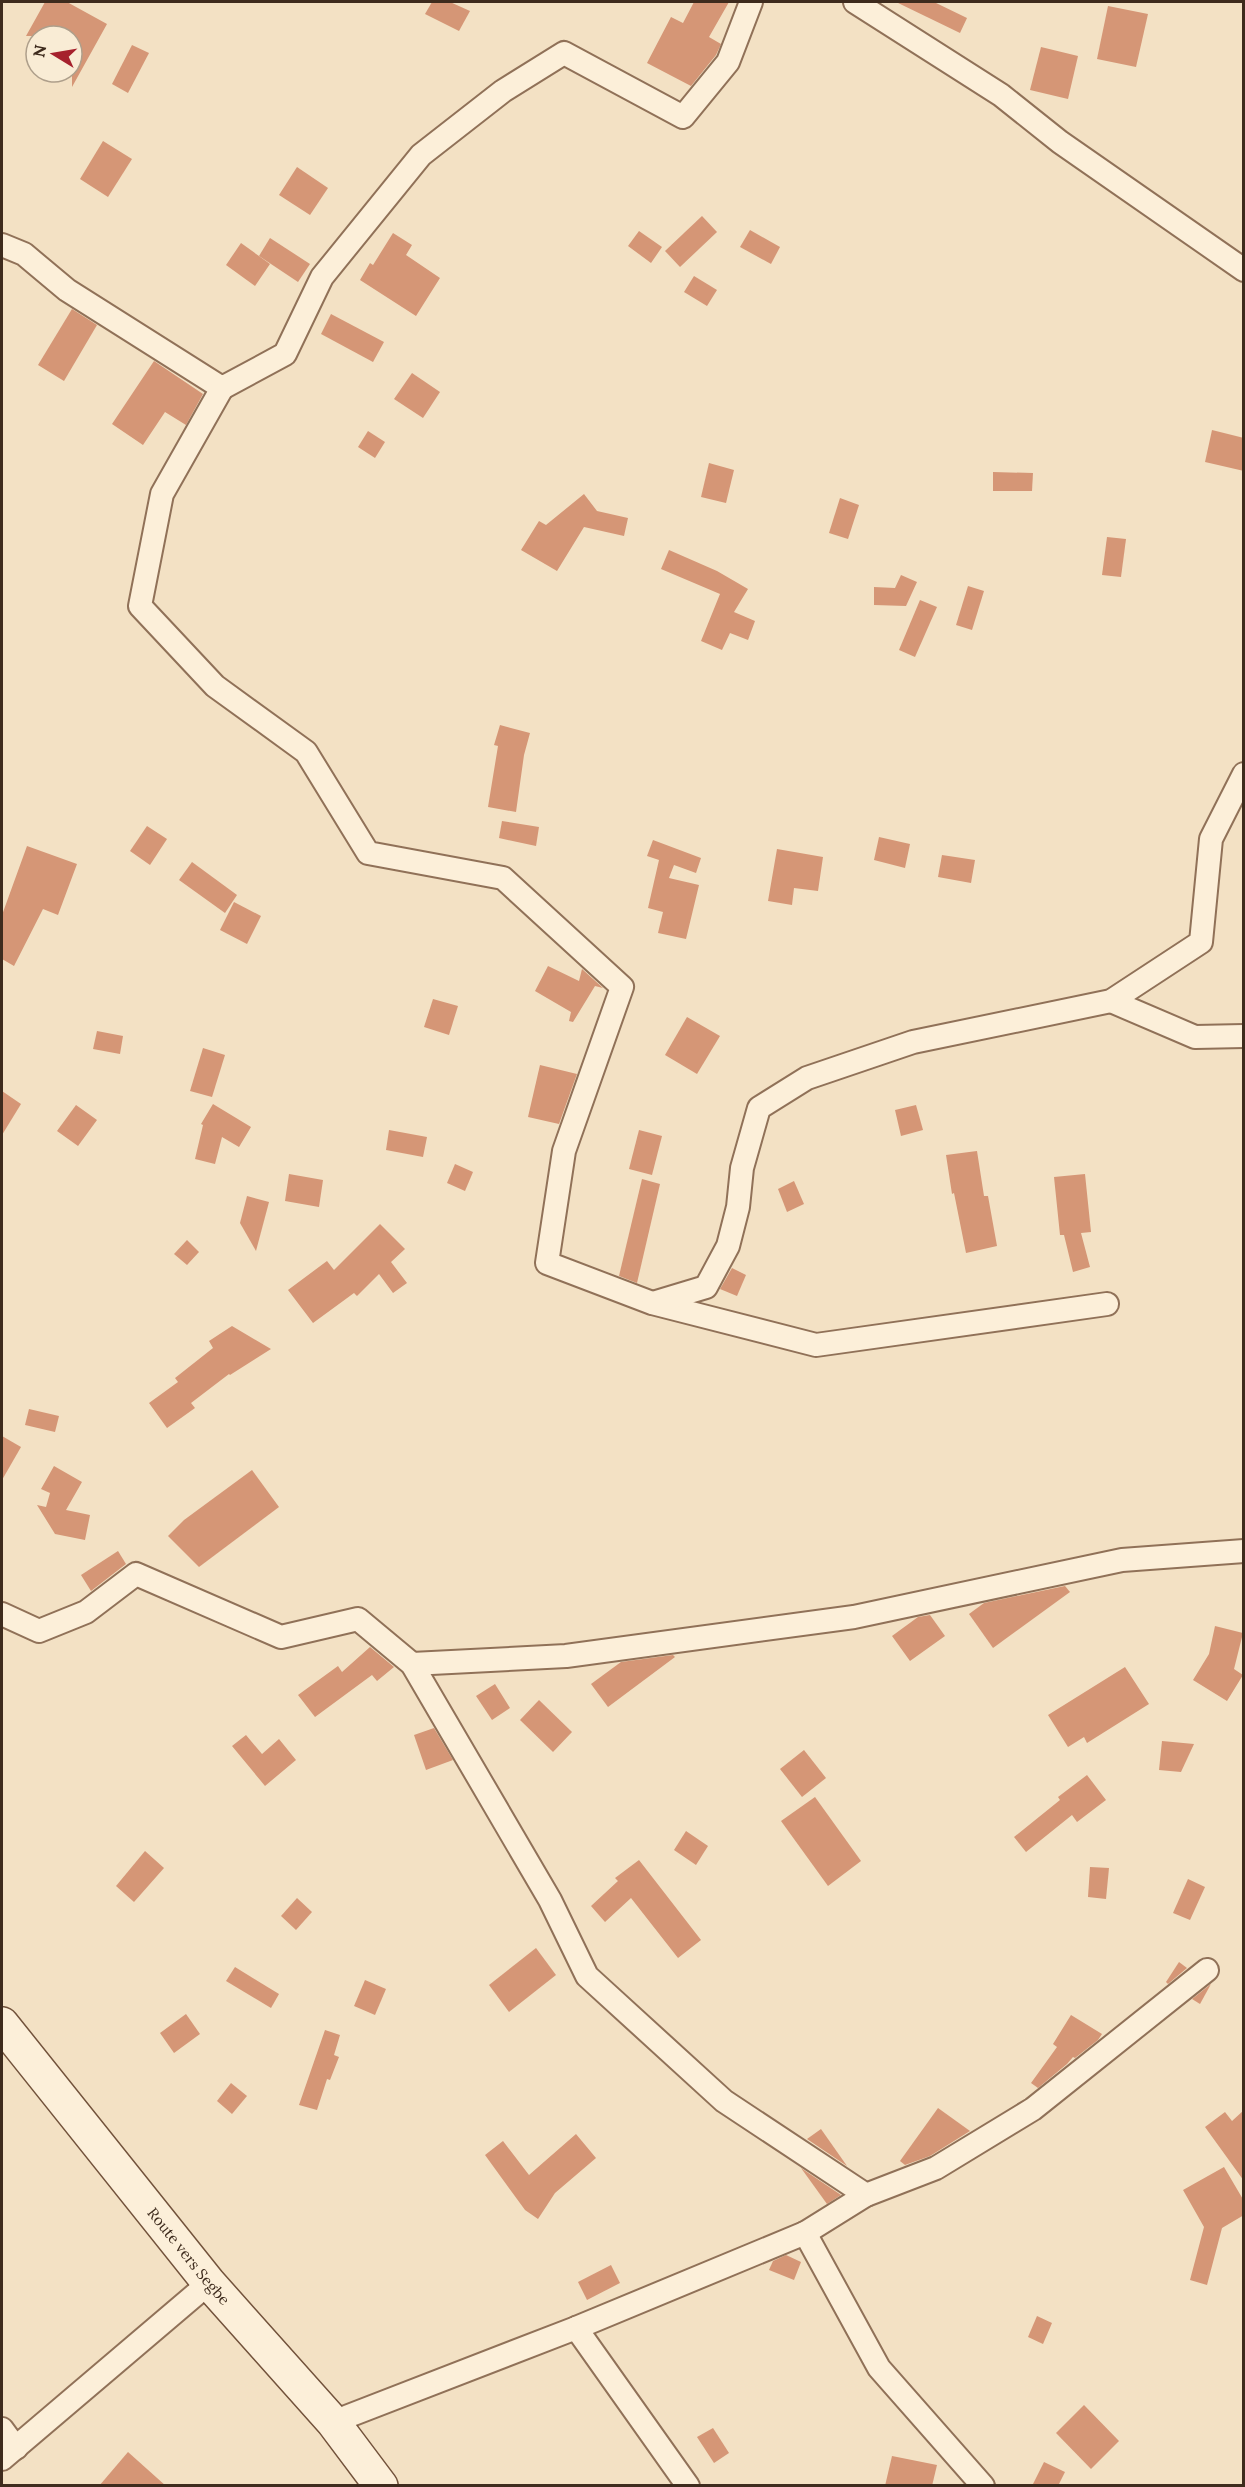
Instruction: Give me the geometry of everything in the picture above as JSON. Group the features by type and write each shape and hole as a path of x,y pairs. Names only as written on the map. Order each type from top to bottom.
{"main road":[{"name":"Route vers Segbe","path":"2,2024 209,2283 333,2422 381,2486"}],"street":[{"path":"751,2 728,62 683,117 564,53 503,91 421,155 322,277 285,354 222,388 162,495 140,606 215,686 306,752 368,853 503,878 622,987 564,1151 547,1263 652,1303 816,1345 1107,1304"},
{"path":"855,2 1001,95 1060,142 1244,270"},
{"path":"2,244 24,254 44,268 67,290 222,388"},
{"path":"652,1303 706,1287 728,1246 738,1208 742,1167 759,1108 807,1078 913,1042 1111,1001 1201,942 1211,839 1244,774"},
{"path":"1111,1001 1196,1037 1244,1036"},
{"path":"412,1664 566,1656 842,1619 1122,1560 1244,1551"},
{"path":"2,1614 39,1630 86,1612 135,1574 281,1637 358,1619 412,1664 550,1899 587,1977 724,2100 866,2195"},
{"path":"333,2422 576,2328 805,2233 866,2195 936,2168 1033,2109 1207,1970"},
{"path":"805,2233 879,2368 983,2486"},
{"path":"2,2429 9,2453 209,2283"},
{"path":"576,2328 687,2486"}],"building":[{"path":"45,2 67,2 107,24 84,65 84,24 33,24"},
{"path":"432,2 450,2 470,11 459,31 425,14"},
{"path":"694,2 729,2 709,37 721,44 716,55 691,86 647,63 671,17 683,23"},
{"path":"896,2 934,2 967,18 960,33"},
{"path":"1108,6 1148,14 1136,67 1097,59"},
{"path":"132,45 149,53 128,93 112,84"},
{"path":"1041,47 1078,56 1068,99 1030,90"},
{"path":"103,141 132,159 108,197 80,179"},
{"path":"297,167 328,188 310,215 279,195"},
{"path":"702,216 717,232 680,267 665,251"},
{"path":"750,230 780,247 771,264 740,247"},
{"path":"639,231 662,247 651,263 628,246"},
{"path":"393,233 412,245 406,255 440,278 416,316 360,280 370,263 373,265"},
{"path":"270,238 310,264 298,282 259,256"},
{"path":"241,243 270,264 255,286 226,265"},
{"path":"694,276 717,290 707,306 684,292"},
{"path":"72,309 97,325 64,381 38,365"},
{"path":"331,314 384,342 373,362 321,334"},
{"path":"154,361 203,394 186,425 165,412 143,445 112,424"},
{"path":"412,373 440,392 423,418 394,399"},
{"path":"1212,430 1244,438 1244,471 1205,462"},
{"path":"368,431 385,442 375,458 358,447"},
{"path":"709,463 734,470 726,503 701,497"},
{"path":"993,472 1033,473 1032,491 993,491"},
{"path":"584,494 597,511 628,518 624,536 584,527 557,571 521,550 539,521 546,525"},
{"path":"840,498 859,505 848,539 829,533"},
{"path":"1107,537 1126,539 1121,577 1102,575"},
{"path":"669,550 717,571 748,589 734,612 755,621 748,640 730,633 722,650 701,641 720,594 661,569"},
{"path":"901,575 917,582 906,606 874,605 874,587 895,588"},
{"path":"968,586 984,591 972,630 956,625"},
{"path":"920,600 937,607 915,657 899,650"},
{"path":"500,725 530,733 524,755 516,812 488,807 498,746 494,745"},
{"path":"502,821 539,827 536,846 499,838"},
{"path":"147,826 167,839 150,865 130,851"},
{"path":"879,837 910,844 905,868 874,860"},
{"path":"653,840 701,858 696,873 674,865 669,878 699,885 686,939 658,933 663,912 648,908 659,860 647,856"},
{"path":"27,846 77,864 58,915 43,909 14,966 2,959 2,915"},
{"path":"777,849 823,857 818,891 794,888 792,905 768,901"},
{"path":"942,855 975,860 971,883 938,877"},
{"path":"192,862 237,895 225,913 179,880"},
{"path":"234,902 261,916 247,944 220,930"},
{"path":"548,966 579,981 582,969 603,988 595,986 573,1022 569,1021 571,1012 535,991"},
{"path":"433,999 458,1006 449,1035 424,1027"},
{"path":"687,1017 720,1036 697,1074 665,1055"},
{"path":"97,1031 123,1036 120,1054 93,1049"},
{"path":"203,1048 225,1055 212,1097 190,1091"},
{"path":"540,1065 577,1074 559,1124 528,1117"},
{"path":"2,1091 21,1104 2,1135"},
{"path":"213,1104 251,1127 239,1147 222,1137 215,1164 195,1159 203,1125 201,1124"},
{"path":"76,1105 97,1120 78,1146 57,1131"},
{"path":"916,1105 923,1130 901,1136 895,1110"},
{"path":"389,1130 427,1137 423,1157 386,1150"},
{"path":"639,1130 662,1136 652,1175 629,1169"},
{"path":"977,1151 984,1196 988,1196 997,1246 966,1253 954,1193 952,1194 946,1155"},
{"path":"455,1164 473,1172 465,1191 447,1183"},
{"path":"289,1174 323,1180 319,1207 285,1201"},
{"path":"1085,1174 1091,1232 1081,1233 1090,1267 1073,1272 1064,1235 1060,1235 1054,1177"},
{"path":"642,1179 660,1184 637,1283 619,1276"},
{"path":"794,1181 804,1204 787,1212 778,1189"},
{"path":"247,1196 269,1202 256,1251 240,1223"},
{"path":"380,1224 405,1249 391,1262 407,1283 393,1293 379,1274 357,1296 354,1293 313,1323 288,1290 327,1261 334,1270"},
{"path":"187,1240 199,1252 187,1265 174,1254"},
{"path":"732,1268 746,1275 737,1296 720,1289"},
{"path":"232,1326 271,1349 229,1374 191,1403 195,1408 167,1428 149,1403 178,1382 175,1378 213,1348 209,1341"},
{"path":"29,1409 59,1416 55,1432 25,1425"},
{"path":"2,1436 21,1447 2,1480"},
{"path":"54,1466 82,1482 66,1510 90,1515 85,1540 55,1534 37,1505 46,1507 50,1493 41,1489"},
{"path":"252,1470 279,1507 199,1567 168,1536 184,1520"},
{"path":"118,1551 126,1564 91,1591 81,1575"},
{"path":"1065,1586 1070,1592 993,1648 969,1614 984,1603"},
{"path":"930,1615 945,1636 910,1661 892,1636 918,1617"},
{"path":"1215,1626 1243,1633 1234,1669 1243,1675 1227,1701 1193,1680 1209,1654"},
{"path":"370,1647 394,1667 377,1681 372,1675 315,1717 298,1695 338,1666 342,1672"},
{"path":"673,1655 675,1657 608,1707 591,1684 621,1662"},
{"path":"1125,1667 1149,1704 1087,1743 1084,1737 1068,1747 1048,1715"},
{"path":"495,1684 510,1708 492,1720 476,1696"},
{"path":"539,1700 572,1732 553,1752 520,1720"},
{"path":"434,1728 453,1760 426,1770 414,1735"},
{"path":"246,1735 262,1754 279,1739 296,1760 265,1786 232,1746"},
{"path":"1162,1741 1194,1744 1181,1772 1159,1770"},
{"path":"804,1750 826,1778 802,1797 780,1769"},
{"path":"1087,1775 1106,1800 1077,1822 1072,1815 1026,1852 1014,1837 1060,1800 1058,1797"},
{"path":"815,1797 861,1861 828,1886 781,1821"},
{"path":"686,1831 708,1846 696,1865 674,1850"},
{"path":"145,1851 164,1868 134,1902 116,1886"},
{"path":"639,1860 701,1940 678,1958 631,1898 605,1922 591,1906 618,1881 615,1878"},
{"path":"1090,1867 1109,1868 1106,1899 1088,1897"},
{"path":"1188,1879 1205,1887 1190,1920 1173,1913"},
{"path":"297,1898 312,1912 296,1930 281,1916"},
{"path":"536,1948 556,1975 509,2012 489,1985"},
{"path":"1179,1962 1187,1968 1168,1984 1166,1982"},
{"path":"235,1967 279,1994 271,2008 226,1981"},
{"path":"365,1980 386,1989 375,2015 354,2006"},
{"path":"1211,1984 1200,2004 1192,1999"},
{"path":"186,2014 200,2034 174,2053 160,2033"},
{"path":"1071,2015 1102,2034 1098,2040 1075,2058 1073,2057 1038,2088 1031,2083 1057,2047 1053,2044"},
{"path":"325,2030 340,2035 334,2055 339,2057 330,2080 327,2079 317,2110 299,2105"},
{"path":"231,2083 247,2096 232,2114 217,2101"},
{"path":"938,2108 970,2131 930,2156 905,2165 900,2161"},
{"path":"1244,2110 1244,2181 1205,2127 1225,2112 1232,2121"},
{"path":"821,2129 847,2166 807,2139"},
{"path":"576,2134 596,2158 555,2193 538,2219 525,2210 485,2155 503,2141 529,2175"},
{"path":"1224,2167 1244,2201 1244,2215 1222,2228 1207,2285 1190,2280 1204,2227 1183,2190"},
{"path":"801,2168 841,2195 827,2204"},
{"path":"786,2255 801,2262 794,2280 769,2270 773,2261"},
{"path":"611,2265 620,2283 587,2300 578,2282"},
{"path":"1037,2316 1052,2323 1043,2344 1028,2337"},
{"path":"1084,2405 1119,2441 1091,2469 1056,2433"},
{"path":"713,2428 729,2453 714,2463 697,2437"},
{"path":"128,2452 166,2486 99,2486"},
{"path":"892,2456 937,2465 932,2486 885,2486"},
{"path":"1044,2462 1065,2472 1058,2486 1032,2486"}]}
